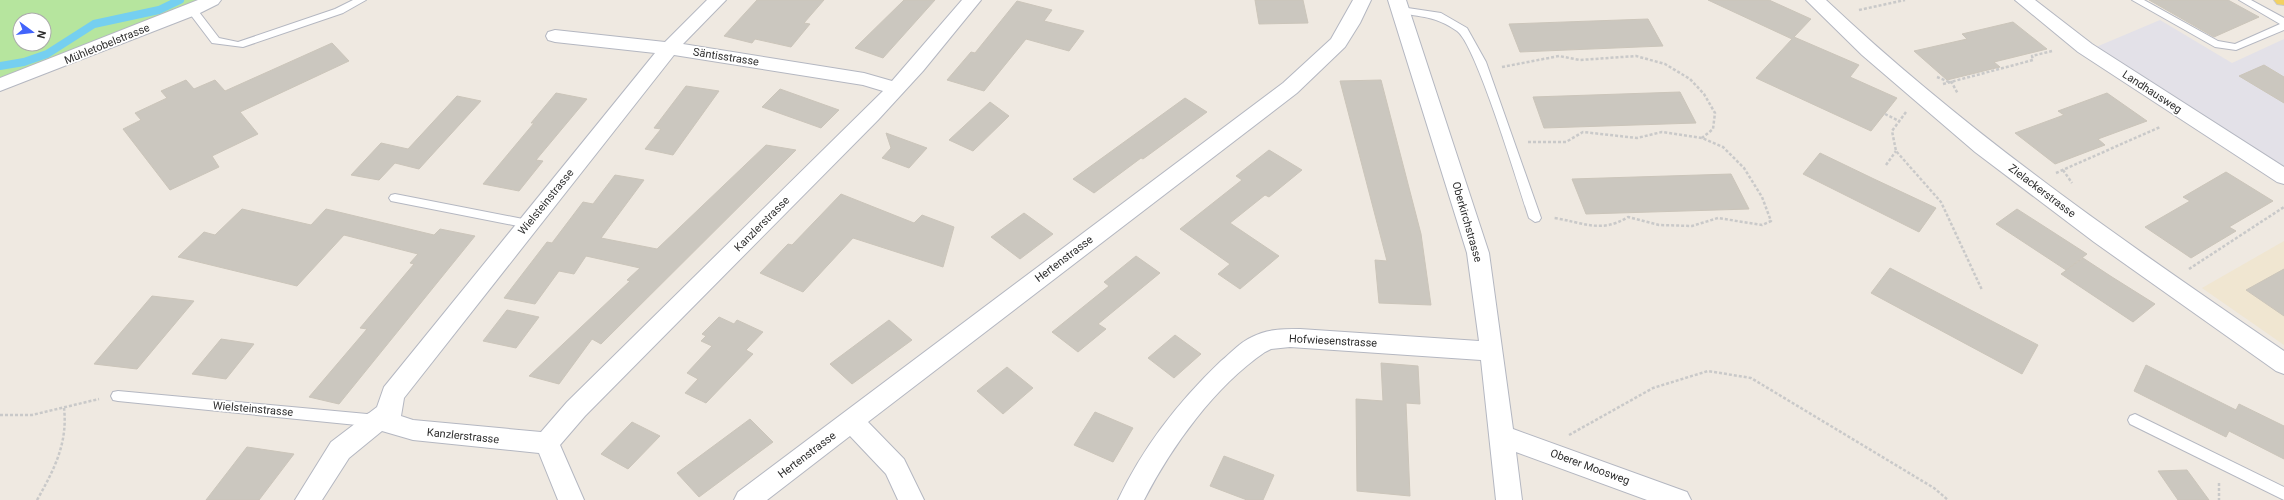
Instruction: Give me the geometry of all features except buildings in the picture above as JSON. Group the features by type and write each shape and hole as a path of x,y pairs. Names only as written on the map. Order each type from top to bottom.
{"street":[{"name":"Mühletobelstrasse","path":"0,85 192,10 212,0"},
{"name":"Wielsteinstrasse","path":"388,413 393,394 528,224 670,48 716,0"},
{"name":"Kanzlerstrasse","path":"388,413 392,424 412,430 547,443 576,409 896,88 972,0"},
{"name":"Hertenstrasse","path":"747,500 1290,88 1338,43 1351,23 1362,0"},
{"name":"Zielackerstrasse","path":"1815,0 1879,62 2057,203 2284,364"},
{"name":"Landhausweg","path":"2024,0 2085,48 2284,177"},
{"name":"Oberkirchstrasse","path":"1399,5 1478,252 1492,351 1509,500"},
{"name":"Säntisstrasse","path":"555,36 670,48 864,79 896,88"},
{"name":"Hofwiesenstrasse","path":"1131,500 1162,446 1189,409 1235,363 1261,343 1282,338 1300,338 1492,351"},
{"path":"308,500 340,450 388,413"},
{"path":"851,422 885,452 900,475 911,500"},
{"name":"Oberer Moosweg","path":"1502,436 1550,452 1678,500"},
{"path":"547,443 571,500"}],"lane":[{"path":"192,10 216,41 239,45 340,11 361,0"},
{"path":"2137,0 2215,44 2236,47 2284,26"},
{"path":"2244,0 2284,22"},
{"path":"1399,5 1437,15 1463,30 1484,72 1535,218"},
{"path":"395,198 528,224"},
{"name":"Wielsteinstrasse","path":"118,396 367,420 388,413"},
{"path":"2135,420 2284,494"}],"path":[{"path":"1868,7 1905,0"},
{"path":"1948,82 2033,60 2032,56 2052,51"},
{"path":"1484,72 1559,56 1580,60 1636,56 1665,64 1690,79 1704,94 1715,113 1713,129 1702,138"},
{"path":"1885,114 1899,121"},
{"path":"1903,115 1892,131 1896,151 1941,202 1982,290"},
{"path":"2058,172 2160,127"},
{"path":"1508,140 1546,143 1566,142 1583,132 1637,138 1662,132 1702,138 1723,147 1744,168 1762,197 1771,222 1762,226 1718,218 1692,226 1659,225 1628,217 1617,226 1598,227 1556,218 1535,218"},
{"path":"1886,165 1896,151"},
{"path":"2185,271 2284,207"},
{"path":"1550,452 1560,440 1653,388 1708,371 1752,378 1934,488 1948,500"},
{"path":"0,415 32,415 118,396"},
{"path":"37,500 53,472 65,438 66,422 64,408"}],"shaded area":[{"path":"2160,20 2232,63 2284,39 2284,169 2096,47"},
{"path":"2284,241 2284,345 2202,288"}],"green space":[{"path":"0,0 198,0 164,17 0,85"}],"waterway":[{"path":"0,66 24,62 47,54 94,24 159,10 180,0"}]}
